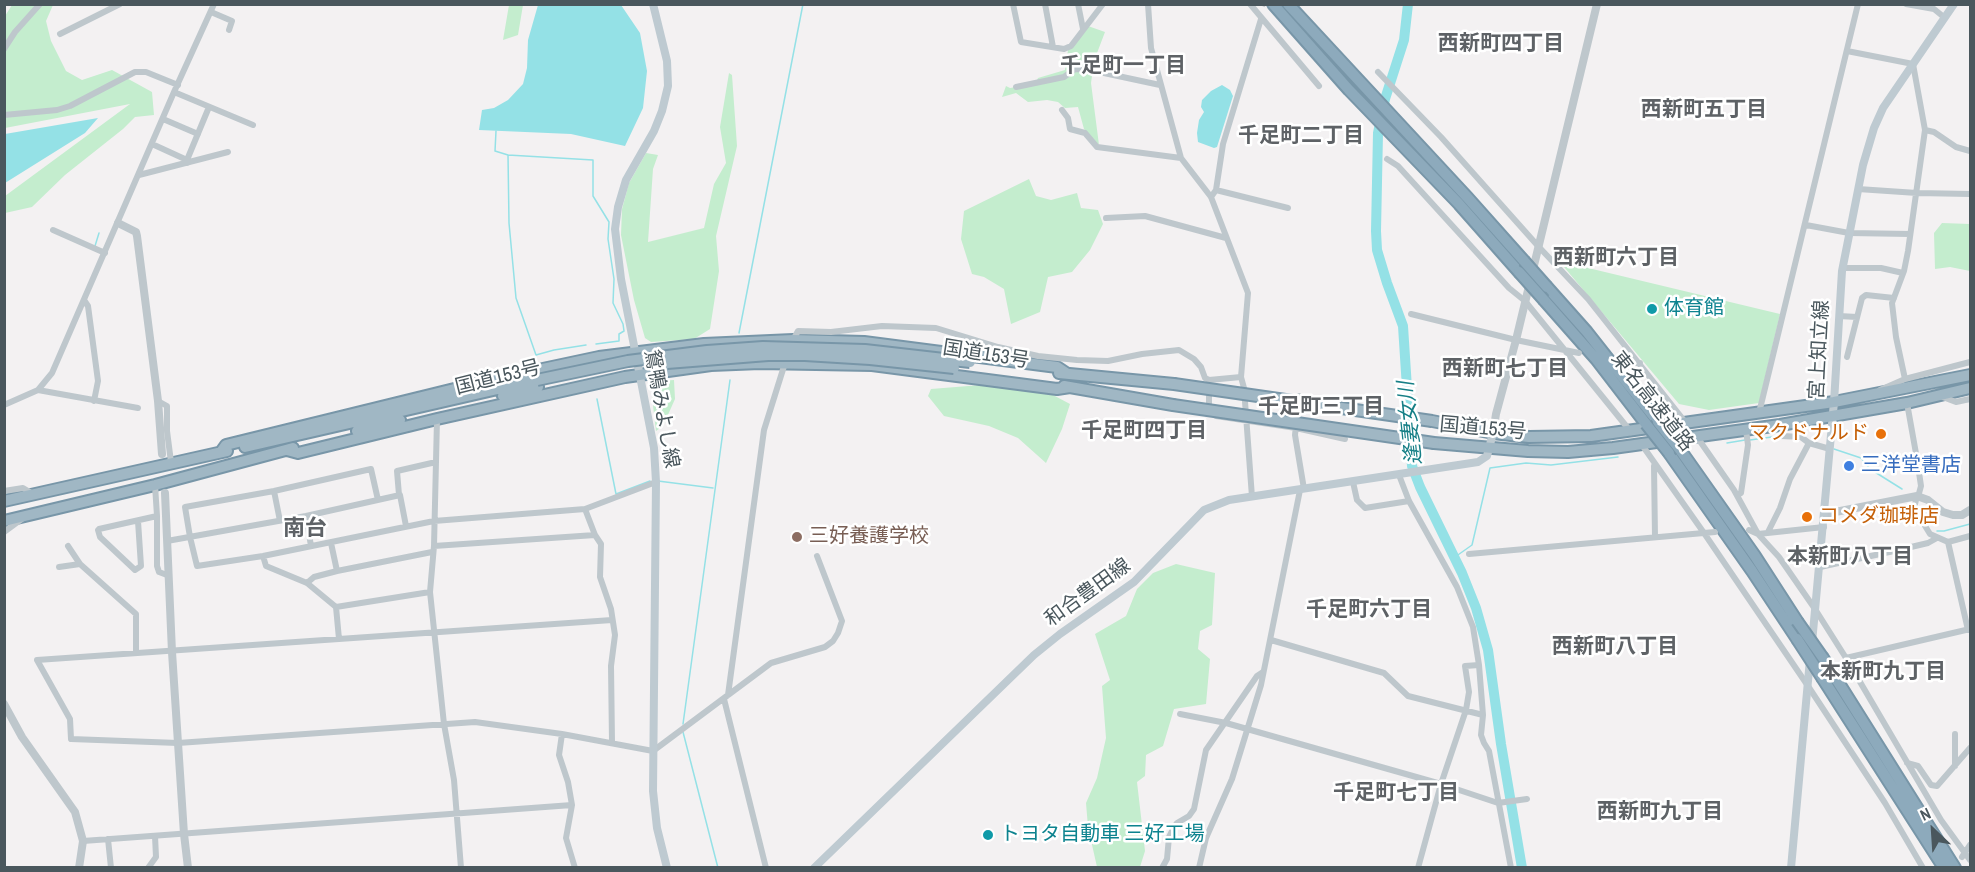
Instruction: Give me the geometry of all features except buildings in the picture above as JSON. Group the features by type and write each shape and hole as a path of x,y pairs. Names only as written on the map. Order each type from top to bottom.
{"highway":[{"name":"東名高速道路","path":"1288,4 1361,83 1459,204 1596,359 1646,424 1675,452 1755,556 1928,823 1960,861"},
{"name":"東名高速道路","path":"1268,5 1349,90 1420,156 1524,261 1587,332 1658,422 1675,452 1944,867"},
{"path":"220,452 226,445 409,399 550,367 635,352 704,344 793,340 864,342 1057,367 1066,373"},
{"name":"国道153号","path":"4,501 167,458 220,452 293,438 628,361 763,347 865,350 1174,384 1432,421 1493,433 1561,438 1632,432 1834,402 1971,375"},
{"name":"国道153号","path":"4,521 155,485 537,383 655,364 768,355 870,358 954,368 1173,405 1434,444 1568,452 1642,445 1746,430 1907,403 1971,388"},
{"path":"287,450 298,453 589,384 711,365 785,363 872,365 1057,389 1070,387"}],"main road":[{"name":"鴛鴨みよし線","path":"653,4 667,62 668,86 654,131 626,180 618,207 615,229 620,271 652,436 656,482 654,811 667,867"},
{"name":"宮上知立線","path":"1791,867 1824,527 1842,268 1863,165 1874,128 1883,108 1946,18 1953,4"},
{"path":"1489,448 1493,433"},
{"name":"和合豊田線","path":"814,867 1034,655 1134,582 1204,510 1229,500 1428,471 1483,460 1489,448"}],"street":[{"path":"4,49 15,32 40,4"},
{"path":"60,34 120,4"},
{"path":"7,404 38,390 52,374 214,4"},
{"path":"1013,4 1019,40 1067,48 1102,4"},
{"path":"1045,4 1053,47"},
{"path":"1077,4 1083,29"},
{"path":"1148,4 1151,48 1181,158 1210,197 1248,293 1241,377 1244,388 1252,497"},
{"path":"1250,4 1319,86"},
{"path":"1493,433 1597,4"},
{"path":"1759,413 1858,4"},
{"path":"1906,4 1934,9 1946,18"},
{"path":"1210,197 1216,190 1223,144 1258,16 1268,5"},
{"path":"211,12 232,21 229,30"},
{"path":"1847,51 1913,64 1925,130 1911,234 1903,273 1892,303 1905,379"},
{"path":"1016,87 1064,77 1075,69 1160,85"},
{"path":"4,116 50,111 70,106 135,72 146,72 178,85"},
{"path":"1378,72 1441,137 1588,299 1687,423"},
{"path":"174,92 253,125"},
{"path":"187,162 209,106"},
{"path":"1062,110 1068,118 1070,129 1085,133 1097,147 1181,158"},
{"path":"163,119 198,134"},
{"path":"1925,130 1934,132 1956,147 1971,151"},
{"path":"152,144 187,162"},
{"path":"139,175 228,152"},
{"path":"1387,159 1398,166 1509,288 1525,301 1632,432"},
{"path":"1858,189 1971,194"},
{"path":"1216,190 1287,208"},
{"path":"1106,218 1145,216 1226,238"},
{"path":"118,223 136,232 137,236 167,458"},
{"path":"1806,225 1849,233 1911,234"},
{"path":"53,230 105,253"},
{"path":"1842,268 1881,267 1903,273"},
{"path":"1847,357 1862,298 1866,295 1894,298"},
{"path":"84,300 88,306 98,381 94,401"},
{"path":"1412,314 1579,353"},
{"path":"1839,316 1857,317"},
{"path":"766,867 726,697 764,430 785,363 798,331 831,332 882,326 936,328 998,347 1038,356 1077,360 1108,361 1179,350 1194,359 1201,367 1205,378 1209,380 1241,377"},
{"path":"1626,363 1640,363"},
{"path":"1871,394 1905,379 1971,363"},
{"path":"1209,380 1209,415"},
{"path":"38,390 138,408"},
{"path":"1939,395 1956,402 1971,399"},
{"path":"1199,867 1206,838 1232,779 1271,639 1302,489 1295,435 1299,396"},
{"path":"1118,400 1345,438"},
{"path":"1907,403 1921,486 1914,508 1924,527 1937,538 1948,542 1971,536"},
{"path":"437,419 430,592 444,724 458,815 461,867"},
{"path":"1737,495 1741,493 1748,445 1746,430"},
{"path":"1782,436 1801,437 1809,444 1830,449"},
{"path":"1697,437 1737,495 1758,534 1779,557 1846,658 1941,820 1960,861"},
{"path":"1768,532 1780,508 1790,479 1809,444"},
{"path":"1642,445 1808,686 1885,803 1923,867"},
{"path":"406,526 399,495 397,471 436,462"},
{"path":"1654,464 1656,537"},
{"path":"378,500 371,469 273,491 185,507 197,566 263,556 434,521 585,509 656,482"},
{"path":"1401,474 1409,501 1463,600 1476,640 1483,715 1481,735 1489,752 1511,867"},
{"path":"1353,482 1356,500 1365,508 1409,501"},
{"path":"155,485 158,516 158,570 167,575"},
{"path":"4,491 23,488 33,494"},
{"path":"273,491 280,521"},
{"path":"165,493 167,575 188,867"},
{"path":"167,541 306,516 399,495"},
{"path":"1825,514 1918,497 1928,500 1943,512 1953,515 1962,515 1971,510"},
{"path":"585,509 595,535 601,543 600,577 611,609 615,635 611,666 612,742"},
{"path":"4,532 26,516"},
{"path":"138,521 141,566 135,570 100,537 99,529 158,516"},
{"path":"306,516 311,546"},
{"path":"1749,530 1758,534 1824,527"},
{"path":"1469,554 1715,532"},
{"path":"307,583 314,577 433,549 595,535"},
{"path":"1820,567 1894,552 1928,543 1937,538"},
{"path":"1846,658 1969,629 1948,542"},
{"path":"331,543 337,571"},
{"path":"68,546 80,564 136,614 136,653"},
{"path":"263,556 266,566 307,583 336,606 339,639"},
{"path":"612,620 37,660 70,719 71,740 178,743 475,722 612,742 653,751 771,663 825,647 838,633 842,621 817,556"},
{"path":"59,567 80,564"},
{"path":"336,606 430,592"},
{"path":"1271,639 1384,673 1408,696 1483,715"},
{"path":"1418,867 1441,784 1466,710 1469,692 1466,666 1479,664"},
{"path":"1162,867 1167,859 1169,837 1173,829 1194,809 1206,750 1257,676 1263,671"},
{"path":"4,704 22,737 75,812 83,841 79,867"},
{"path":"1180,714 1226,723 1441,784 1499,803 1524,799"},
{"path":"562,734 559,755 568,782 572,806 566,838 575,867"},
{"path":"1955,734 1955,766"},
{"path":"1907,763 1918,766 1931,785 1937,786 1971,748"},
{"path":"83,841 572,806"},
{"path":"148,867 156,857 155,836"},
{"path":"108,839 111,867"},
{"path":"1960,861 1971,844"},
{"path":"1960,861 1971,860"}],"green space":[{"path":"12,5 53,5 46,21 51,41 66,71 82,80 112,70 152,92 154,115 135,117 65,175 32,207 5,213 5,196 130,104 5,128 5,16"},
{"path":"509,5 523,5 518,35 503,40"},
{"path":"1088,26 1105,32 1094,61 1091,83 1099,145 1084,129 1078,107 1065,108 1058,102 1047,100 1028,102 1016,93 1002,97 1006,86 1010,88 1035,84 1038,78 1065,70 1068,50"},
{"path":"729,73 732,75 737,146 716,236 719,271 710,329 694,339 651,342 645,338 634,300 621,235 622,209 629,183 646,153 658,155 653,169 648,242 704,228 714,184 726,163 720,127"},
{"path":"1029,179 1036,196 1051,200 1077,193 1081,208 1098,210 1103,224 1090,250 1072,272 1048,277 1040,312 1011,324 1004,289 984,277 972,274 961,239 964,211"},
{"path":"1942,223 1970,224 1970,271 1950,267 1935,269 1934,233"},
{"path":"1559,261 1780,314 1759,403 1709,410 1679,404"},
{"path":"674,380 675,399 663,426 656,431 653,389 660,381"},
{"path":"981,385 1053,395 1070,404 1062,429 1046,463 1018,438 989,426 944,416 928,396 931,389"},
{"path":"1176,564 1215,573 1212,625 1200,631 1198,649 1210,659 1206,704 1174,709 1163,746 1146,755 1145,776 1137,782 1145,851 1140,867 1097,867 1088,827 1086,803 1097,778 1106,738 1102,686 1110,680 1095,634 1126,616 1137,589 1153,573"}],"water":[{"path":"538,5 621,5 640,33 647,71 643,108 625,146 571,134 479,130 482,110 494,108 508,100 523,84 527,68 528,40"},
{"path":"1222,85 1230,90 1233,96 1217,147 1214,148 1198,142 1197,133 1199,120 1204,112 1201,107 1202,100"},
{"path":"98,118 85,133 5,183 5,134"}],"waterway":[{"path":"739,333 803,4"},
{"name":"逢妻女川","path":"1408,4 1404,40 1385,99 1378,133 1377,250 1403,326 1412,466 1462,573 1476,608 1488,650 1522,868"},
{"path":"496,131 495,151 508,155 509,223 516,298 536,355 586,345"},
{"path":"508,155 593,160 593,196 609,222 608,239 614,279 613,303 624,331 619,334 619,341 596,344"},
{"path":"95,246 99,233"},
{"path":"683,724 730,380"},
{"path":"597,399 616,494 650,481"},
{"path":"1750,440 1779,436"},
{"path":"1727,443 1745,440"},
{"path":"1834,449 1861,458 1870,469 1902,489"},
{"path":"1455,557 1472,545 1490,468 1526,463 1551,465 1618,457"},
{"path":"658,481 713,488"},
{"path":"1937,531 1970,524"},
{"path":"683,732 718,868"}],"place":[{"name":"体育館","path":"1652,309"},
{"name":"マクドナルド","path":"1881,434"},
{"name":"三洋堂書店","path":"1849,466"},
{"name":"コメダ珈琲店","path":"1807,517"},
{"name":"三好養護学校","path":"797,537"},
{"name":"トヨタ自動車 三好工場","path":"988,835"}],"district":[{"name":"西新町四丁目","path":"1501,44"},
{"name":"千足町一丁目","path":"1123,66"},
{"name":"西新町五丁目","path":"1704,110"},
{"name":"千足町二丁目","path":"1301,136"},
{"name":"西新町六丁目","path":"1616,258"},
{"name":"西新町七丁目","path":"1505,369"},
{"name":"千足町三丁目","path":"1321,407"},
{"name":"千足町四丁目","path":"1144,431"},
{"name":"南台","path":"305,529"},
{"name":"本新町八丁目","path":"1850,557"},
{"name":"千足町六丁目","path":"1369,610"},
{"name":"西新町八丁目","path":"1615,647"},
{"name":"本新町九丁目","path":"1883,672"},
{"name":"千足町七丁目","path":"1396,793"},
{"name":"西新町九丁目","path":"1660,812"}]}
